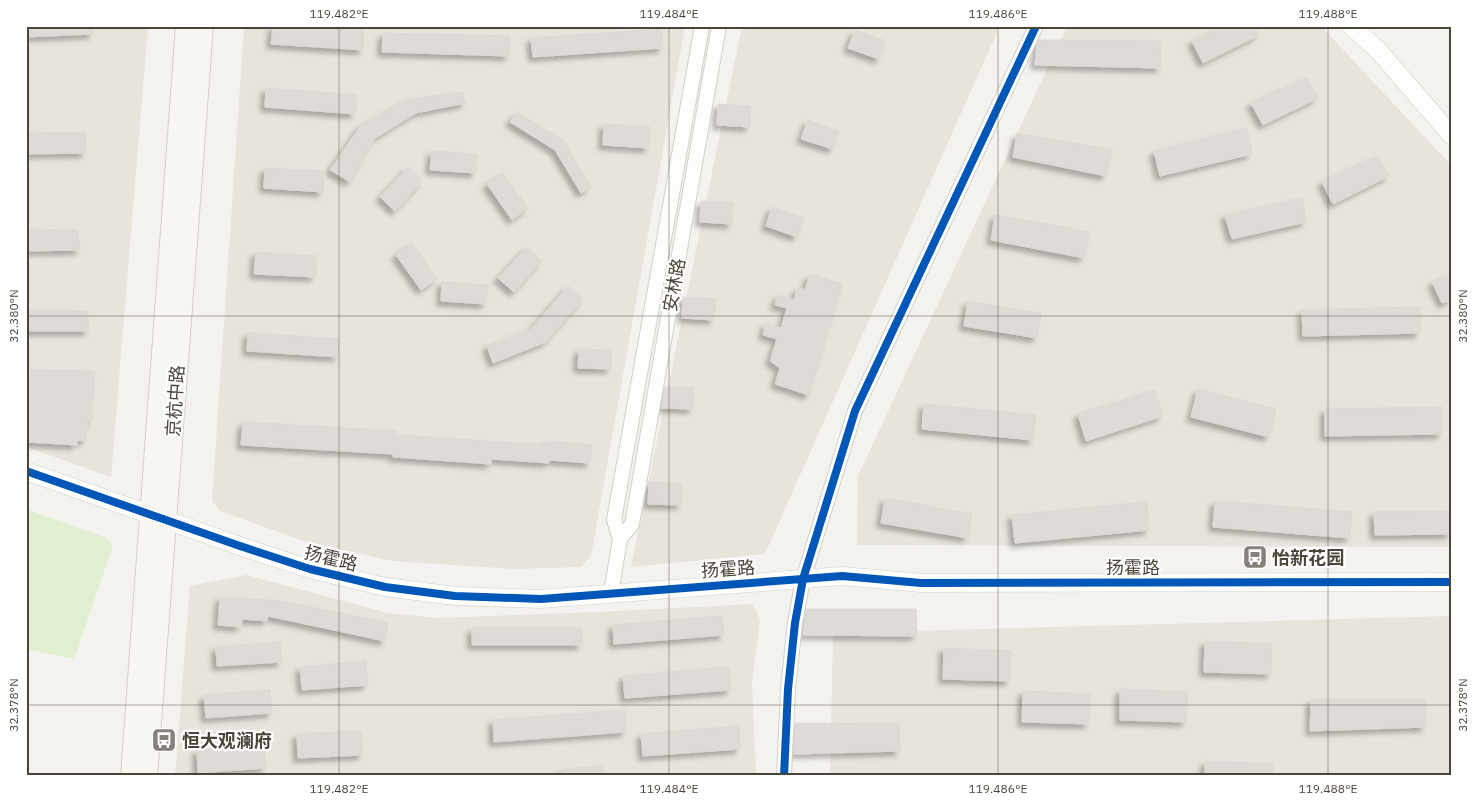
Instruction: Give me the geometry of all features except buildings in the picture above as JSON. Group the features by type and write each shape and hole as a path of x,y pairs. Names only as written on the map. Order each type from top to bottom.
{"main road":[{"name":"京杭中路","path":"147,776 158,517 186,26"},
{"name":"京杭中路","path":"131,776 158,517 203,26"}],"street":[{"name":"安林路","path":"611,593 620,539 614,520 702,26"},
{"name":"安林路","path":"620,539 632,524 719,26"},
{"path":"784,776 788,688 803,579 855,411 1036,26"},
{"path":"1351,26 1377,49 1451,135"},
{"path":"664,239 681,240"},
{"name":"扬霍路","path":"26,471 310,569 385,587 455,596 541,599 842,576 921,583 1451,582"}],"shaded area":[{"path":"26,26 148,26 111,477 26,447"},
{"path":"244,26 685,26 591,556 581,567 515,569 392,561 304,541 220,511 212,501"},
{"path":"742,26 1000,26 765,554 631,567"},
{"name":"怡新花园","path":"1067,26 1321,26 1451,165 1451,547 857,545 858,476"},
{"path":"247,575 388,613 437,618 753,604 760,620 752,682 756,776 175,776 190,586"},
{"path":"1451,616 1451,776 830,776 833,633"}],"green space":[{"path":"26,509 107,538 113,546 74,659 26,649"}],"cycle path":[{"path":"784,776 788,689 795,623 803,579 855,411 1036,26"},
{"path":"26,471 310,569 385,587 455,596 541,599 842,576 921,583 1451,582"}],"place":[{"name":"怡新花园","path":"1255,557"},
{"name":"恒大观澜府","path":"164,740"}]}
